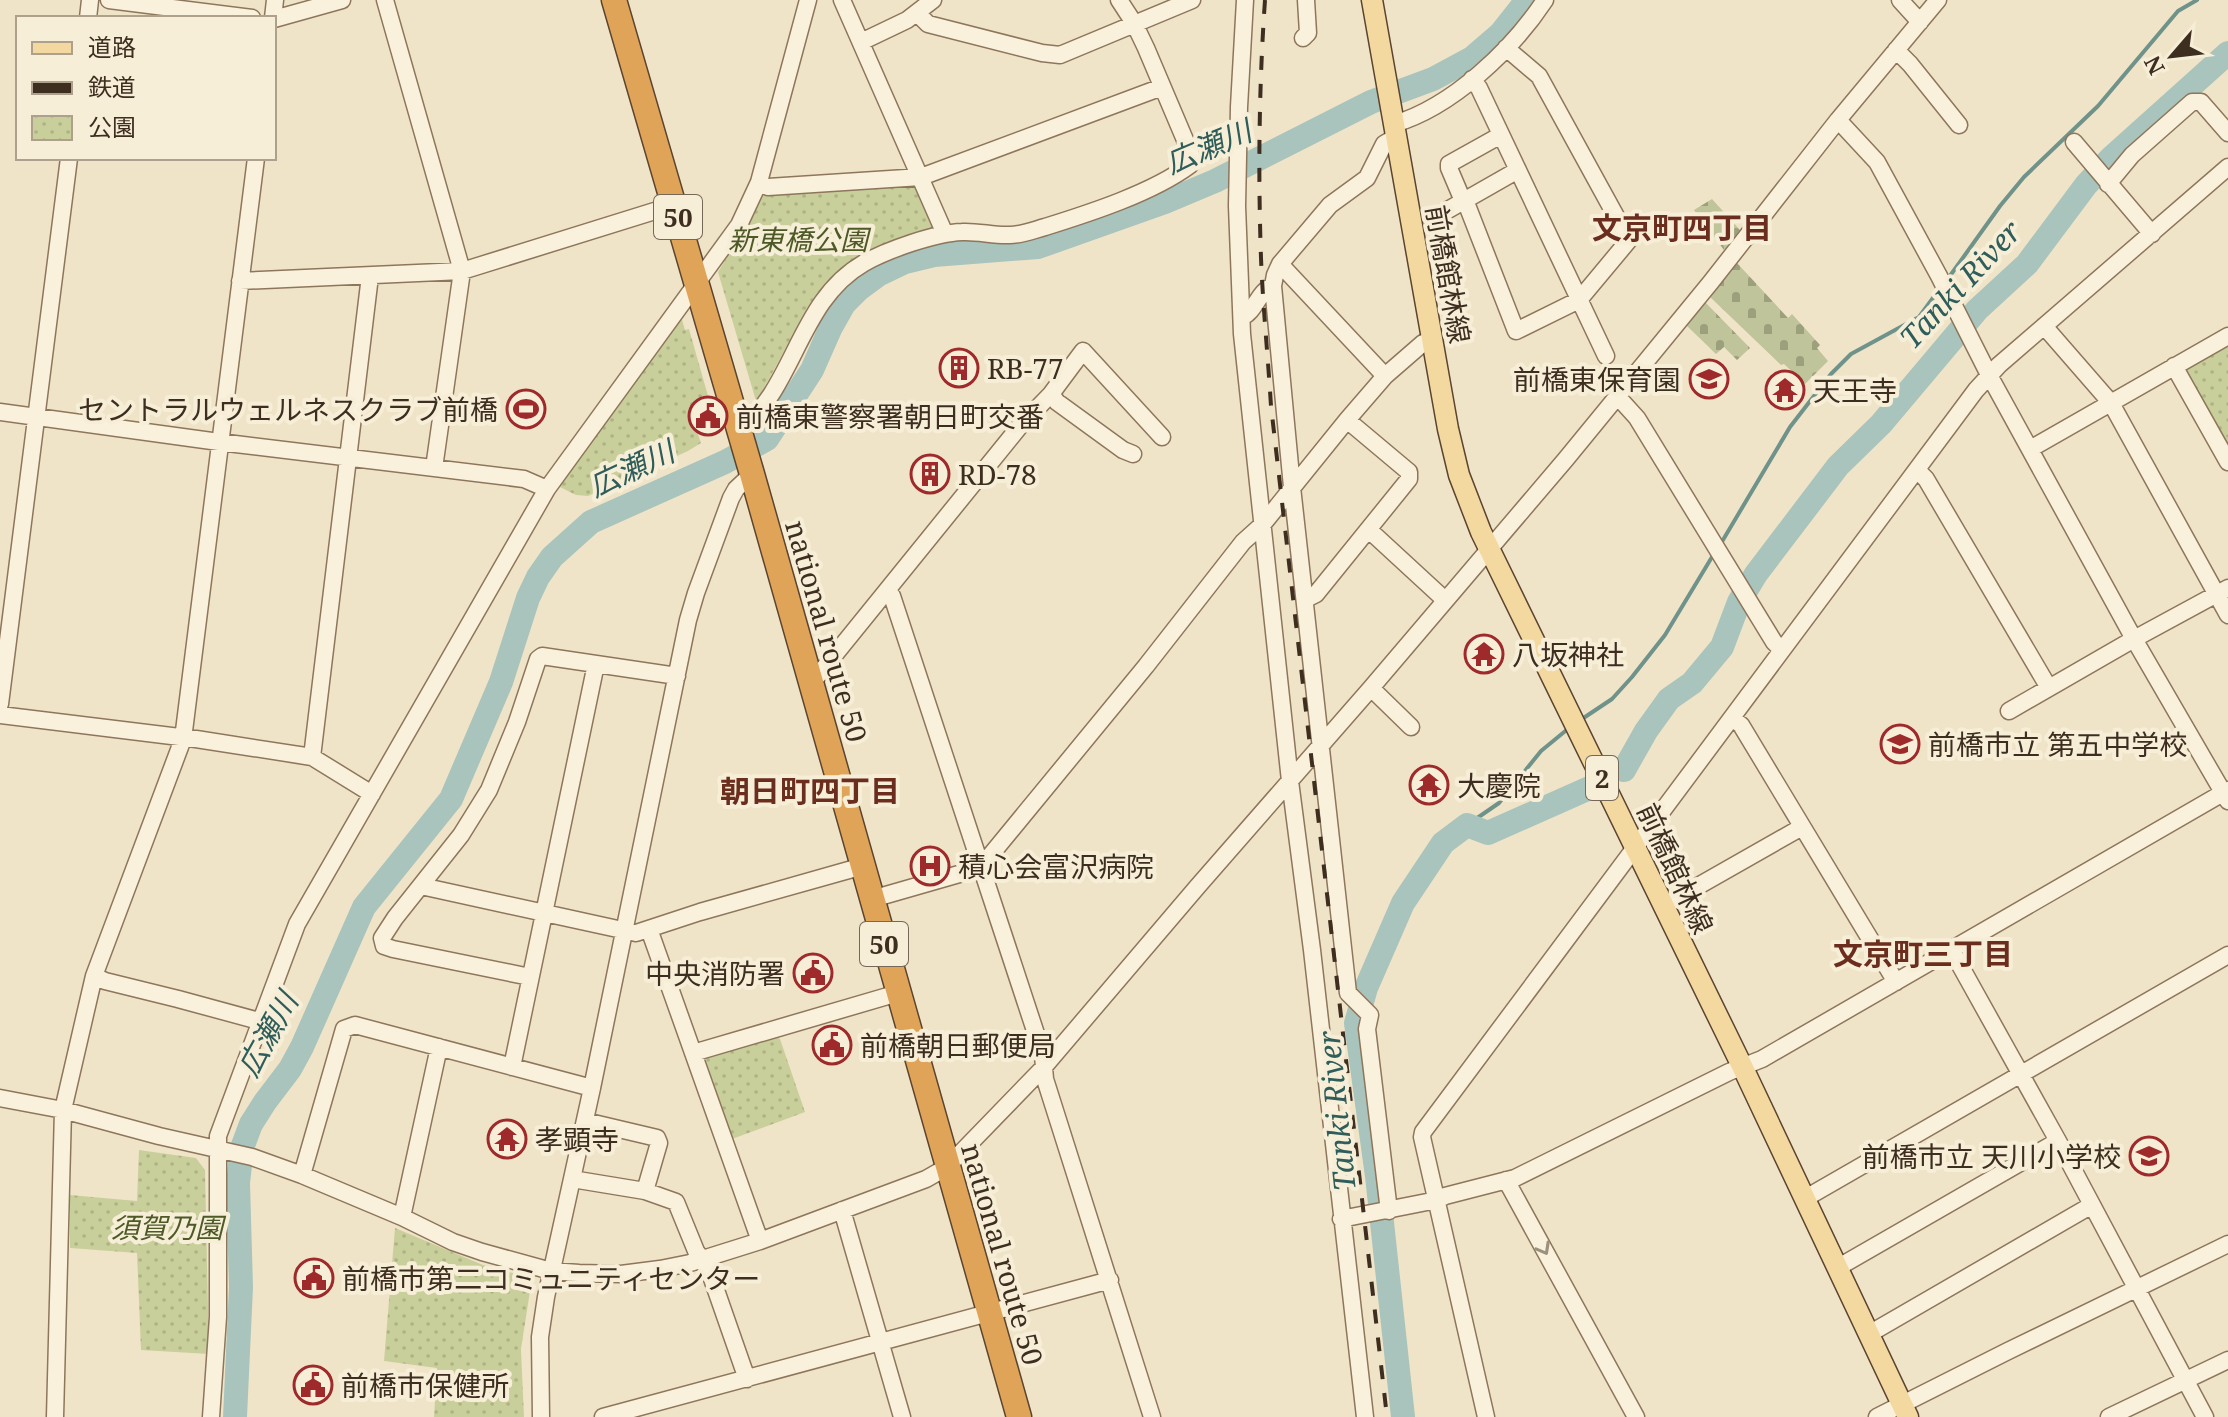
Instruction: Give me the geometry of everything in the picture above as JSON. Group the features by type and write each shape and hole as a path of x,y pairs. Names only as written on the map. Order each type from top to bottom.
{"highway":[{"name":"national route 50","path":"614,0 1019,1417"}],"main road":[{"name":"前橋館林線","path":"1372,0 1432,341 1459,475 1489,547 1743,1068 1905,1410"}],"street":[{"path":"109,0 236,16"},
{"path":"276,18 342,0"},
{"path":"385,0 462,271 434,468"},
{"path":"211,1417 224,1150 218,1136 302,913 547,489 739,225 759,182 808,0"},
{"path":"842,0 945,234"},
{"path":"861,42 917,13 933,0"},
{"path":"740,433 757,415 824,297 864,263 884,253 945,234 1010,235 1037,229 1102,208 1188,167 1191,154 1134,23 1119,0"},
{"path":"917,13 928,24 1060,55 1192,0"},
{"path":"1245,0 1239,107 1239,288 1290,781 1365,1417"},
{"path":"1303,38 1308,33 1306,0"},
{"path":"1381,1212 1367,1029 1370,1015 1348,993 1273,286 1280,264 1330,205 1367,178 1394,123 1441,103 1472,79 1506,48 1545,0"},
{"path":"1900,0 1920,22"},
{"path":"0,1098 63,1110 252,1157 302,1175 467,1247 551,1271 621,1274 701,1259 760,1241 926,1179 947,1167 1043,1068 1371,688 1618,397 1838,120 1938,0"},
{"path":"1506,48 1539,76 1629,240"},
{"path":"1896,50 1959,125"},
{"path":"1472,79 1606,356"},
{"path":"759,182 768,187 921,177 1162,87"},
{"path":"2108,184 2132,155 2192,102 2201,102 2228,133"},
{"path":"1341,1219 1437,1200 1506,1180 1579,1147 1729,1072 1762,1059 2226,795 2134,639 1989,375 1877,162 1838,120"},
{"path":"1501,135 1449,164 1449,168 1516,331 1579,300 1644,222"},
{"path":"2074,142 2152,234"},
{"path":"0,704 69,160"},
{"path":"55,1417 63,1110 94,976 183,739 256,160"},
{"path":"1486,1417 1423,1132 1989,375 2228,167"},
{"path":"1432,219 1518,170"},
{"path":"240,281 462,271 674,205"},
{"path":"1280,264 1385,376"},
{"path":"312,757 370,276"},
{"path":"1242,317 1250,314 1266,289 1273,286"},
{"path":"2044,326 2111,403 2222,592 2228,615"},
{"path":"2030,449 2228,336"},
{"path":"872,899 980,868 1243,542 1263,524 1347,420 1385,376 1423,343 1432,341"},
{"path":"811,684 1020,426 1051,394 1083,351 1162,437"},
{"path":"2174,366 2228,462"},
{"path":"1051,394 1057,402 1133,454"},
{"path":"1618,397 1637,418 1774,642 1782,650"},
{"path":"0,412 524,479 547,489"},
{"path":"1305,597 1316,594 1409,479 1409,472 1347,420"},
{"path":"1917,470 1926,479 2049,688"},
{"path":"541,1417 540,1337 551,1271 592,1088 688,620 731,498 751,472"},
{"path":"1369,530 1445,600"},
{"path":"887,591 892,596 1043,1055 1043,1068 1152,1417"},
{"path":"2009,711 2222,592"},
{"path":"530,977 393,949 384,946 382,938 461,835 489,790 517,722 538,659 542,656 677,676"},
{"path":"512,1067 596,664"},
{"path":"1371,688 1411,727"},
{"path":"0,715 312,757 372,794"},
{"path":"1732,718 1741,725 1896,982"},
{"path":"1663,906 1802,827"},
{"path":"421,886 636,933 863,866"},
{"path":"649,929 760,1241"},
{"path":"1951,949 2138,1288 2205,1417"},
{"path":"1804,1199 2228,955"},
{"path":"94,976 259,1021"},
{"path":"693,1053 898,993"},
{"path":"302,1175 344,1029 355,1025 592,1088"},
{"path":"402,1217 439,1047"},
{"path":"585,1121 657,1138 659,1143 645,1191"},
{"path":"1837,1268 2058,1141"},
{"path":"572,1179 645,1191 676,1202 709,1270 747,1379"},
{"path":"1506,1180 1636,1417"},
{"path":"1869,1334 2092,1205"},
{"path":"842,1210 902,1417"},
{"path":"1877,1417 1905,1410 2228,1244"},
{"path":"603,1417 1110,1280"},
{"path":"2109,1417 2228,1360"}],"green space":[{"name":"新東橋公園","path":"913,180 937,227 872,251 839,272 799,324 756,401 718,272 748,223 762,192"},
{"path":"1712,199 1740,230 1724,250 1694,210"},
{"path":"1737,263 1788,318 1792,314 1820,345 1817,348 1828,361 1805,384 1709,296"},
{"path":"1705,302 1750,348 1737,360 1724,347 1716,354 1686,325"},
{"name":"新東橋公園","path":"681,316 685,330 689,329 712,410 692,416 701,443 588,496 576,495 560,487 559,484"},
{"path":"2228,336 2228,462 2175,366"},
{"path":"772,1034 780,1039 805,1112 732,1139 704,1062 707,1055"},
{"name":"須賀乃園","path":"139,1150 196,1158 205,1170 209,1354 141,1350 137,1253 70,1248 70,1195 137,1201"},
{"path":"395,1228 483,1265 520,1275 530,1291 521,1349 524,1417 434,1417 437,1368 384,1361"}],"waterway":[{"name":"広瀬川","path":"235,1417 241,1287 238,1183 242,1148 251,1124 302,1047 364,907 451,799 501,682 528,598 552,557 591,522 725,462 767,439 812,370 844,304 878,275 905,262 934,255 1038,247 1215,181 1371,102 1433,79 1472,58 1501,33 1527,0"},
{"path":"1947,280 2024,177 2098,106 2178,11 2197,0"},
{"name":"Tanki River","path":"1624,770 1669,699 1692,683 1722,647 1739,602 1756,574 1838,466 1881,424 1977,310 2027,264 2086,185 2111,158 2228,53"},
{"path":"1720,545 1790,427 1831,374 1851,354 1919,317 1941,287"},
{"path":"1579,721 1612,699 1632,677 1665,635 1715,552"},
{"path":"1467,825 1499,803 1541,751 1569,728"},
{"name":"Tanki River","path":"1403,1417 1377,1176 1356,1023 1366,988 1403,903 1443,843 1467,825 1488,833 1594,786"}],"railway":[{"path":"1265,0 1260,97 1260,194 1271,406 1387,1417"}],"place":[{"name":"RB-77","path":"959,368"},
{"name":"前橋東保育園","path":"1709,379"},
{"name":"天王寺","path":"1785,390"},
{"name":"セントラルウェルネスクラブ前橋","path":"526,409"},
{"name":"前橋東警察署朝日町交番","path":"708,416"},
{"name":"RD-78","path":"930,474"},
{"name":"八坂神社","path":"1484,654"},
{"name":"前橋市立 第五中学校","path":"1900,744"},
{"name":"大慶院","path":"1429,785"},
{"name":"積心会富沢病院","path":"930,866"},
{"name":"中央消防署","path":"813,973"},
{"name":"前橋朝日郵便局","path":"832,1045"},
{"name":"孝顕寺","path":"507,1139"},
{"name":"前橋市立 天川小学校","path":"2149,1156"},
{"name":"前橋市第二コミュニティセンター","path":"314,1278"},
{"name":"前橋市保健所","path":"313,1385"}],"district":[{"name":"文京町四丁目","path":"1682,227"},
{"name":"朝日町四丁目","path":"810,790"},
{"name":"文京町三丁目","path":"1923,953"}]}
